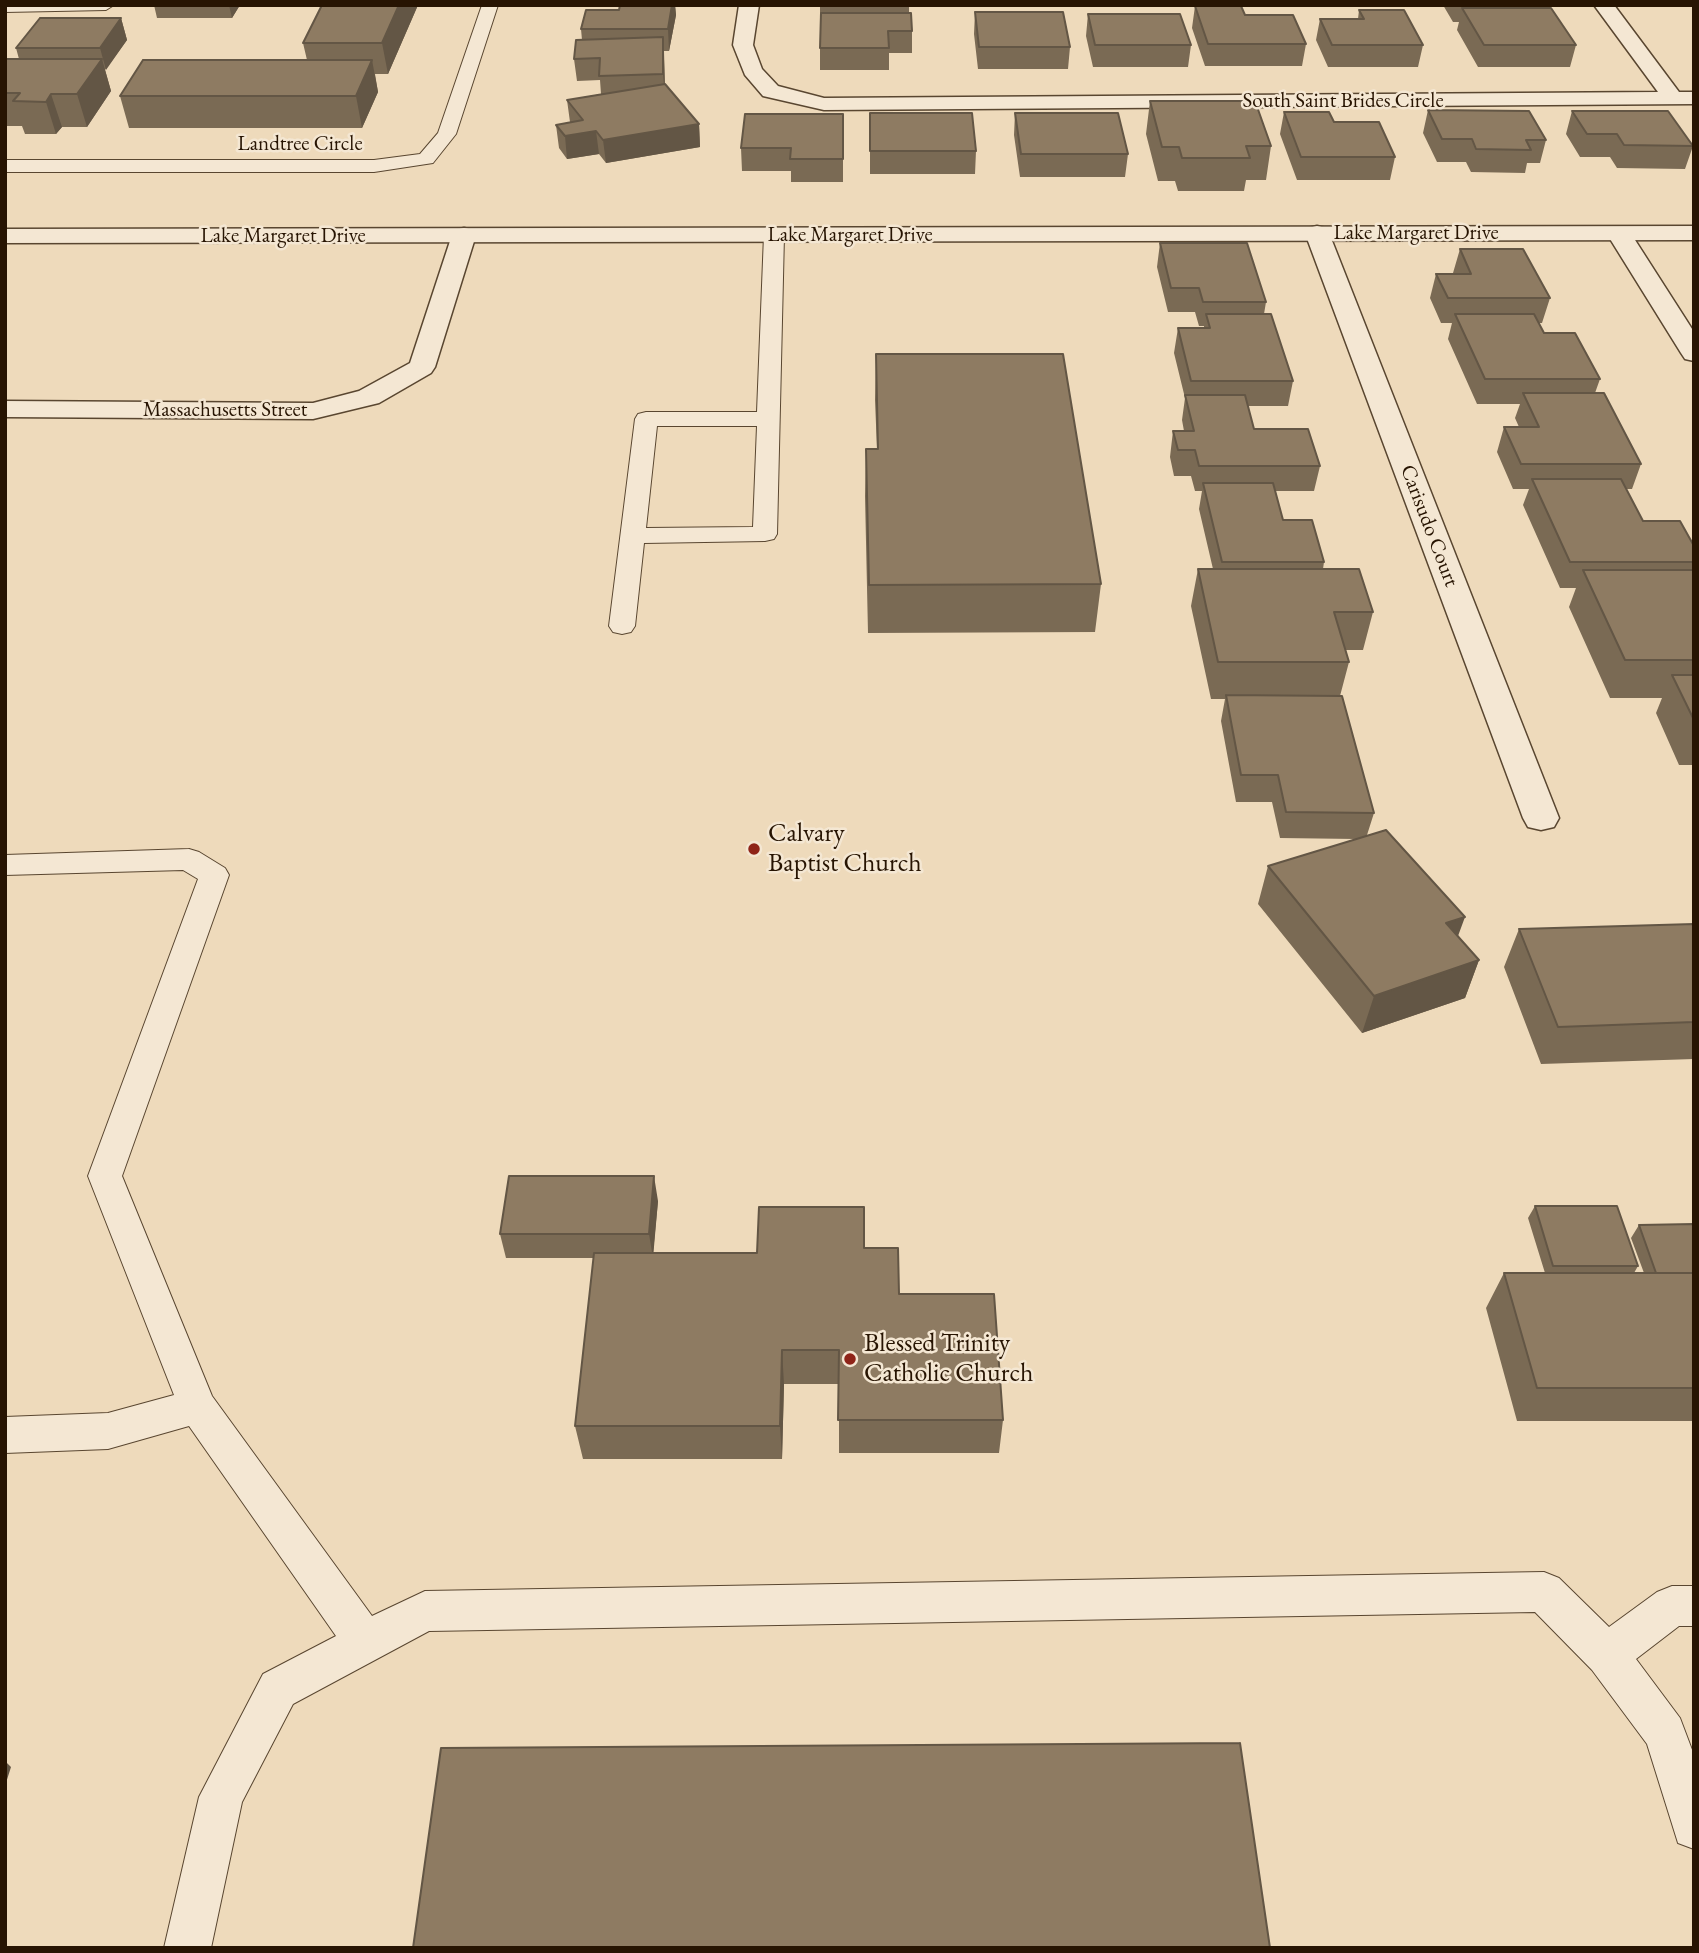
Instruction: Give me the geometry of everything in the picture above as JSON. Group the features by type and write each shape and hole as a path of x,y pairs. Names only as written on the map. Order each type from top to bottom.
{"street":[{"name":"South Saint Brides Circle","path":"749,5 743,46 752,71 771,91 824,104 1684,99"},
{"path":"1604,5 1684,99"},
{"name":"Carisudo Court","path":"1317,233 1541,818"},
{"name":"Lake Margaret Drive","path":"5,236 1694,233"},
{"path":"1619,234 1694,353"},
{"name":"Massachusetts Street","path":"5,409 313,411 369,397 422,367 464,235"}],"lane":[{"path":"5,7 106,5"},
{"name":"Landtree Circle","path":"5,166 374,166 426,159 447,135 490,5"},
{"path":"633,536 765,534 774,235"},
{"path":"622,626 646,419 768,419"},
{"path":"5,865 189,859 214,876 105,1176 197,1406 366,1643"},
{"path":"5,1436 108,1431 197,1406"},
{"path":"187,1948 220,1797 278,1689 425,1611 1544,1592 1607,1655 1665,1733 1690,1800"},
{"path":"1607,1655 1672,1606 1694,1606"}],"building":[{"path":"322,5 399,5 382,43 303,43"},
{"path":"620,5 672,5 668,29 581,29 586,10 619,10"},
{"path":"1195,6 1241,6 1245,15 1293,15 1306,44 1208,44"},
{"path":"1462,8 1551,8 1576,45 1484,45"},
{"path":"1359,10 1404,10 1423,45 1332,45 1320,19 1364,19"},
{"path":"975,12 1063,12 1070,47 979,47"},
{"path":"821,13 911,13 912,31 888,31 889,48 820,48"},
{"path":"1088,14 1180,14 1191,45 1095,45"},
{"path":"40,18 121,18 100,48 16,48"},
{"path":"663,37 663,74 599,76 600,58 574,59 576,40"},
{"path":"5,59 102,59 77,94 51,94 46,102 13,101 20,93 5,93"},
{"path":"143,60 372,60 356,96 120,96"},
{"path":"665,84 699,124 603,140 596,131 565,136 556,125 583,120 567,100"},
{"path":"1150,101 1255,101 1271,146 1246,146 1250,158 1182,158 1179,147 1162,147"},
{"path":"1428,110 1529,111 1546,140 1526,140 1531,150 1476,149 1472,139 1442,139"},
{"path":"1572,111 1668,111 1693,146 1624,145 1617,134 1587,134"},
{"path":"1284,112 1329,112 1334,122 1379,122 1395,157 1301,157"},
{"path":"870,113 972,113 976,151 870,151"},
{"path":"1015,113 1118,113 1128,154 1021,154"},
{"path":"745,114 843,114 843,159 790,159 791,148 741,148"},
{"path":"1160,243 1247,243 1266,302 1203,302 1199,288 1171,288"},
{"path":"1460,249 1523,249 1550,298 1448,298 1436,274 1471,274"},
{"path":"1206,314 1271,314 1293,381 1191,381 1178,328 1210,328"},
{"path":"1455,314 1534,314 1544,333 1575,333 1600,379 1485,379"},
{"path":"876,354 1063,354 1101,584 869,585 866,449 878,449"},
{"path":"1523,393 1604,393 1641,464 1521,464 1504,427 1539,427"},
{"path":"1185,395 1245,395 1254,429 1308,429 1320,466 1199,466 1195,450 1178,450 1173,431 1194,431"},
{"path":"1532,479 1621,479 1643,521 1680,521 1694,546 1694,562 1570,562"},
{"path":"1203,483 1273,483 1283,520 1312,520 1324,562 1222,562"},
{"path":"1198,569 1359,569 1373,612 1334,612 1349,662 1218,662"},
{"path":"1583,570 1694,570 1694,660 1625,660"},
{"path":"1672,675 1694,675 1694,720"},
{"path":"1226,695 1342,696 1374,813 1286,812 1278,775 1241,775"},
{"path":"1386,830 1465,917 1446,923 1479,960 1374,996 1268,866"},
{"path":"1694,924 1694,1022 1558,1027 1519,929"},
{"path":"509,1176 654,1176 649,1234 500,1234"},
{"path":"1535,1206 1617,1206 1638,1266 1553,1266"},
{"path":"759,1207 864,1207 864,1248 898,1248 899,1294 994,1294 1003,1420 838,1420 839,1350 782,1350 780,1426 575,1426 594,1253 757,1253"},
{"path":"1694,1224 1694,1273 1656,1273 1639,1225"},
{"path":"1504,1273 1694,1273 1694,1388 1537,1388"},
{"path":"1240,1743 1270,1948 413,1948 441,1748"}],"place":[{"name":"Calvary Baptist Church","path":"754,849"},
{"name":"Blessed Trinity Catholic Church","path":"850,1359"}]}
